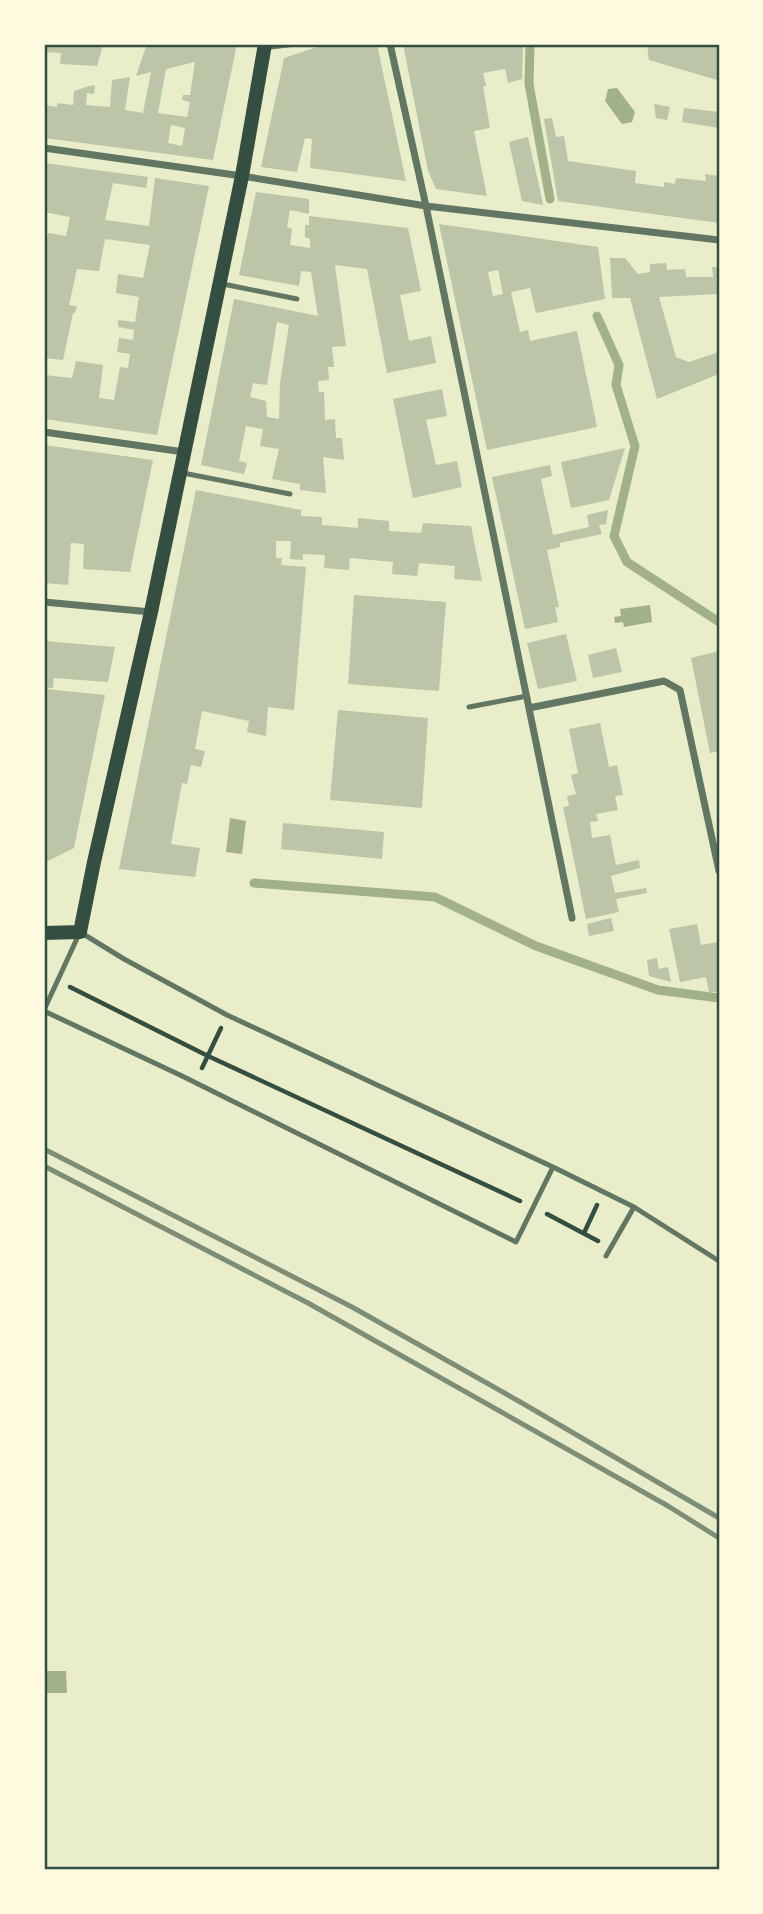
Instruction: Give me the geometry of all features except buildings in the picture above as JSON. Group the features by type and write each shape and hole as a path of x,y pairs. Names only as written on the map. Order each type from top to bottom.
{"main road":[{"path":"44,933 80,932 220,284 264,46"}],"street":[{"path":"264,46 292,44"},
{"path":"390,44 426,206 572,918"},
{"path":"44,148 426,206 719,240"},
{"path":"44,432 184,452"},
{"path":"44,602 151,612"},
{"path":"529,708 664,681 680,690 719,871"}],"lane":[{"path":"220,284 297,299"},
{"path":"180,472 290,494"},
{"path":"469,707 527,696"},
{"path":"553,1167 516,1242 44,1010 80,932 227,1015 553,1167 634,1207 719,1261"},
{"path":"606,1256 634,1207"}],"path":[{"path":"57,981 208,1056 533,1207 611,1247"},
{"path":"195,1083 227,1015"},
{"path":"583,1233 603,1192"}],"shaded area":[{"path":"617,88 635,112 632,122 622,124 605,101 608,89"},
{"path":"650,605 652,622 624,627 623,622 615,623 614,617 621,616 620,609"},
{"path":"230,818 246,821 242,854 226,852"},
{"path":"44,1671 66,1671 67,1693 44,1693"}],"waterway":[{"path":"530,44 529,84 550,199"},
{"path":"597,316 619,365 616,385 635,446 614,536 627,562 719,622"},
{"path":"254,883 435,897 536,946 658,990 719,998"}],"railway":[{"path":"44,1149 352,1307 719,1518"},
{"path":"44,1166 308,1303 668,1506 719,1538"}]}
